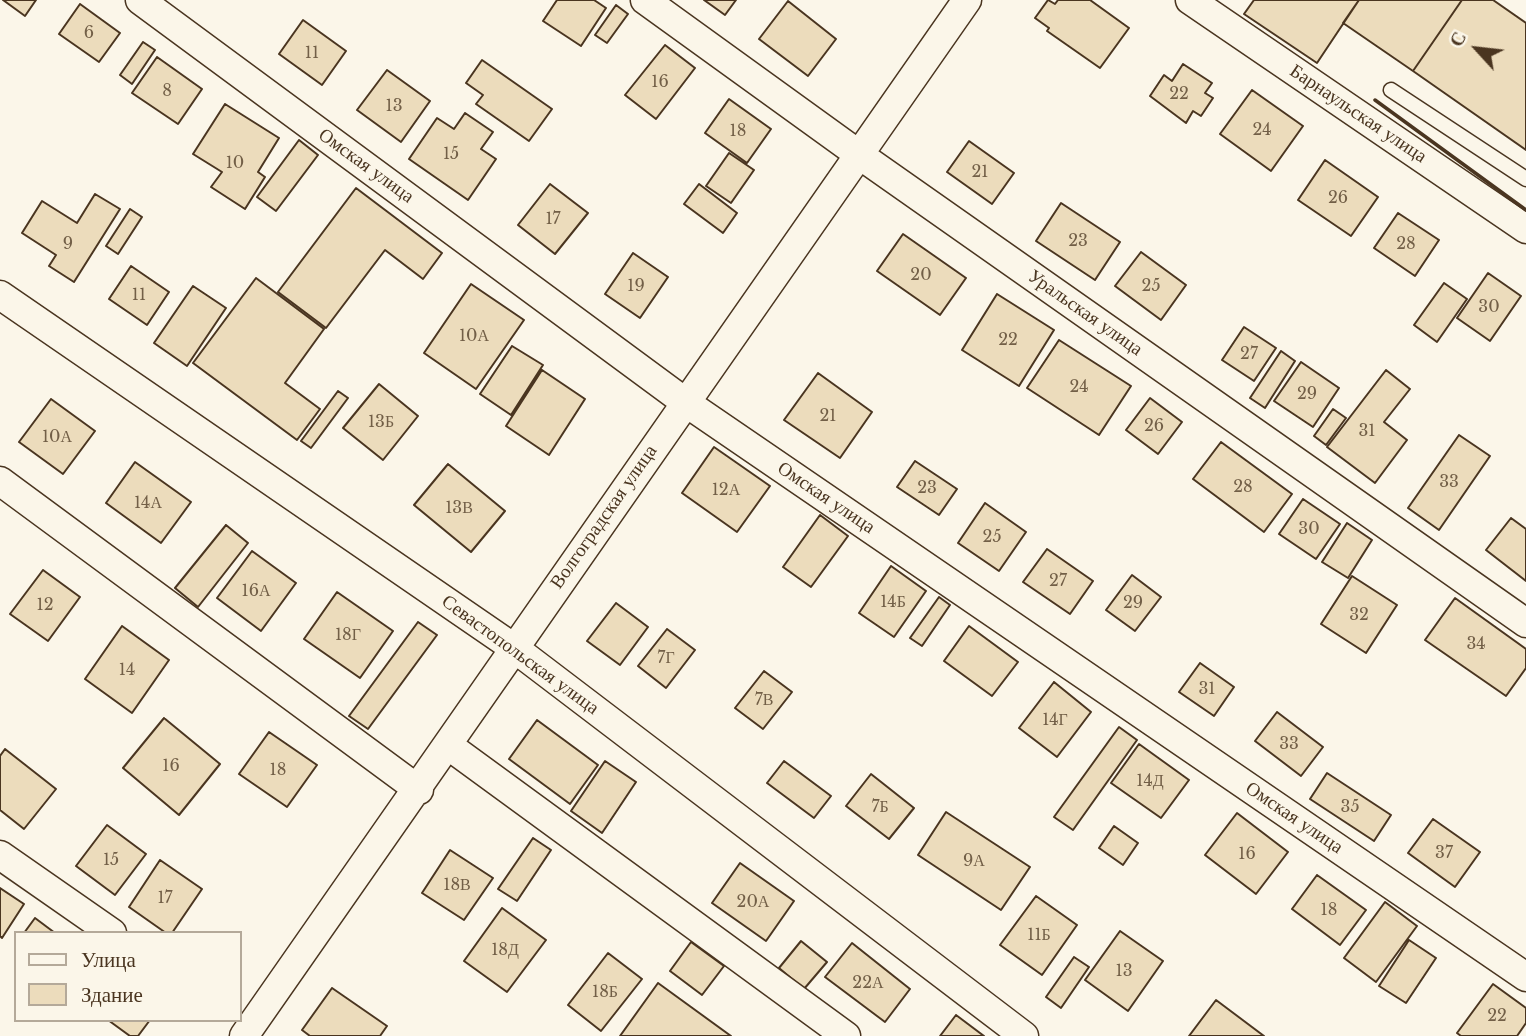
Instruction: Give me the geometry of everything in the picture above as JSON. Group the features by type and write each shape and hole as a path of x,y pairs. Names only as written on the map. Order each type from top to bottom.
{"street":[{"name":"Омская улица","path":"140,0 685,402 1526,977"},
{"name":"Уральская улица","path":"645,0 861,156 1526,623"},
{"name":"Волгоградская улица","path":"249,1030 419,790 685,402 861,156 967,0"},
{"name":"Барнаульская улица","path":"1190,0 1526,229"},
{"name":"Севастопольская улица","path":"0,295 514,648 1024,1036"},
{"path":"0,481 419,790"},
{"path":"449,746 846,1036"},
{"path":"0,855 110,931"}],"lane":[{"path":"1391,90 1526,180"}],"building":[{"path":"3,0 36,0 25,16"},
{"path":"557,0 594,0 606,8 581,46 543,21"},
{"path":"704,0 736,0 725,15"},
{"path":"1048,0 1055,4 1058,0 1090,0 1129,28 1100,68 1047,31 1049,28 1035,18"},
{"path":"1254,0 1359,0 1317,63 1244,14"},
{"path":"1359,0 1462,0 1413,71 1343,23"},
{"path":"1462,0 1493,0 1526,23 1526,150 1413,71"},
{"path":"788,1 836,39 808,76 759,39"},
{"path":"80,4 120,33 99,62 59,34"},
{"path":"616,5 628,14 607,43 595,35"},
{"path":"303,20 346,51 322,85 279,54"},
{"path":"143,42 155,50 132,84 120,75"},
{"path":"665,45 695,68 656,119 625,95"},
{"path":"157,57 202,89 178,124 132,93"},
{"path":"482,60 552,109 529,141 476,104 483,95 466,83"},
{"path":"1183,64 1212,83 1205,93 1213,98 1201,116 1193,111 1186,123 1150,96 1164,75 1172,81"},
{"path":"387,70 430,101 401,142 357,110"},
{"path":"1252,90 1303,126 1271,171 1220,134"},
{"path":"729,99 771,129 747,163 705,133"},
{"path":"225,104 279,138 258,172 265,177 245,209 211,187 222,172 193,154"},
{"path":"465,113 493,132 481,149 496,159 468,200 409,159 437,118 454,129"},
{"path":"299,140 318,155 276,211 257,197"},
{"path":"969,141 1014,173 992,204 947,172"},
{"path":"729,153 754,170 731,203 706,186"},
{"path":"1325,160 1378,197 1351,236 1298,200"},
{"path":"550,184 588,213 555,254 518,225"},
{"path":"699,184 737,213 723,233 684,204"},
{"path":"356,188 442,253 423,279 385,250 326,328 278,292"},
{"path":"95,194 120,209 74,282 49,266 56,255 22,233 42,201 77,223"},
{"path":"1061,203 1120,242 1095,280 1036,241"},
{"path":"130,209 142,217 118,254 106,246"},
{"path":"1398,213 1439,240 1415,276 1374,248"},
{"path":"903,234 966,278 940,315 877,271"},
{"path":"1141,252 1186,285 1161,320 1115,286"},
{"path":"633,253 668,277 640,318 605,294"},
{"path":"131,266 169,292 147,325 109,299"},
{"path":"1488,273 1521,296 1490,341 1457,318"},
{"path":"256,278 324,329 285,383 320,409 297,440 193,363"},
{"path":"1444,283 1467,299 1437,342 1414,325"},
{"path":"471,284 524,320 476,389 424,353"},
{"path":"193,286 226,308 187,366 154,343"},
{"path":"997,294 1054,330 1019,386 962,350"},
{"path":"1244,327 1276,348 1254,381 1222,360"},
{"path":"1059,340 1131,386 1099,435 1027,388"},
{"path":"512,346 543,365 511,415 480,394"},
{"path":"1281,351 1295,361 1265,408 1250,398"},
{"path":"1301,362 1339,388 1313,427 1274,401"},
{"path":"542,370 585,399 549,455 506,426"},
{"path":"1386,370 1410,389 1384,422 1407,440 1375,483 1327,447"},
{"path":"818,373 872,412 840,458 784,420"},
{"path":"379,384 418,416 383,460 343,428"},
{"path":"338,391 348,398 311,448 301,441"},
{"path":"1150,398 1182,422 1158,454 1126,430"},
{"path":"51,399 95,431 63,474 19,442"},
{"path":"1333,409 1346,418 1326,445 1314,436"},
{"path":"1459,435 1490,456 1439,530 1408,508"},
{"path":"1221,442 1292,494 1264,532 1193,479"},
{"path":"714,447 770,486 737,532 682,493"},
{"path":"915,461 957,489 939,515 897,487"},
{"path":"135,462 191,502 161,543 106,503"},
{"path":"448,464 505,511 471,552 414,505"},
{"path":"1303,499 1340,524 1316,559 1279,534"},
{"path":"985,503 1026,532 999,571 958,543"},
{"path":"820,515 848,536 811,587 783,567"},
{"path":"1511,518 1526,529 1526,581 1486,550"},
{"path":"1347,523 1372,540 1348,578 1322,562"},
{"path":"226,525 248,543 198,607 175,588"},
{"path":"1047,549 1093,581 1070,614 1023,582"},
{"path":"252,551 296,583 261,631 217,598"},
{"path":"891,566 926,591 894,637 859,613"},
{"path":"43,570 80,597 48,641 10,614"},
{"path":"1132,575 1161,597 1135,631 1106,610"},
{"path":"1352,576 1397,605 1366,653 1321,624"},
{"path":"337,592 393,631 360,678 304,639"},
{"path":"939,597 950,605 922,646 910,638"},
{"path":"1455,598 1526,649 1526,668 1506,696 1425,640"},
{"path":"616,603 648,627 620,665 587,641"},
{"path":"418,622 437,635 368,729 349,716"},
{"path":"122,626 169,660 132,713 85,679"},
{"path":"969,626 1018,662 992,696 944,661"},
{"path":"667,629 695,650 666,688 638,666"},
{"path":"1200,663 1234,687 1214,716 1179,692"},
{"path":"764,671 792,692 763,729 735,708"},
{"path":"1054,682 1091,712 1057,757 1019,728"},
{"path":"1277,712 1323,747 1301,776 1255,741"},
{"path":"164,718 220,764 179,815 123,768"},
{"path":"537,720 598,765 570,804 509,759"},
{"path":"1119,727 1137,740 1073,830 1054,817"},
{"path":"269,732 317,765 287,807 239,774"},
{"path":"1139,744 1189,780 1161,818 1111,783"},
{"path":"5,749 56,789 24,829 0,810 0,756"},
{"path":"605,761 636,782 602,833 571,811"},
{"path":"784,761 831,796 814,818 767,783"},
{"path":"1327,773 1391,815 1374,841 1310,799"},
{"path":"871,774 914,808 889,839 846,806"},
{"path":"946,812 1030,867 1001,910 918,855"},
{"path":"1237,813 1288,852 1256,894 1205,855"},
{"path":"1433,819 1480,852 1455,887 1408,853"},
{"path":"107,825 146,854 115,895 76,866"},
{"path":"1114,826 1138,843 1123,865 1099,848"},
{"path":"533,838 551,850 517,901 498,889"},
{"path":"450,850 493,878 464,920 422,893"},
{"path":"160,860 202,889 173,931 163,931 129,907"},
{"path":"740,863 794,901 766,941 712,903"},
{"path":"1317,875 1366,910 1340,945 1292,909"},
{"path":"0,888 24,904 2,938 0,936"},
{"path":"1036,896 1077,925 1042,975 1000,945"},
{"path":"1385,902 1417,926 1376,982 1344,958"},
{"path":"502,908 546,940 507,992 464,961"},
{"path":"35,918 52,931 25,931"},
{"path":"1120,931 1163,961 1128,1011 1085,980"},
{"path":"1409,940 1436,958 1406,1003 1379,986"},
{"path":"801,941 827,962 804,989 779,968"},
{"path":"691,942 724,966 702,995 670,971"},
{"path":"852,943 910,989 885,1022 825,977"},
{"path":"608,953 642,979 601,1031 568,1005"},
{"path":"1074,957 1089,967 1061,1008 1046,997"},
{"path":"658,983 731,1036 620,1036"},
{"path":"1493,984 1526,1008 1526,1023 1517,1036 1461,1036 1457,1033"},
{"path":"332,988 387,1026 380,1036 310,1036 302,1030"},
{"path":"1216,1000 1264,1036 1189,1036"},
{"path":"956,1015 984,1036 940,1036"},
{"path":"111,1022 148,1022 138,1036 130,1036"}],"wall":[{"path":"1375,100 1526,210"}]}
